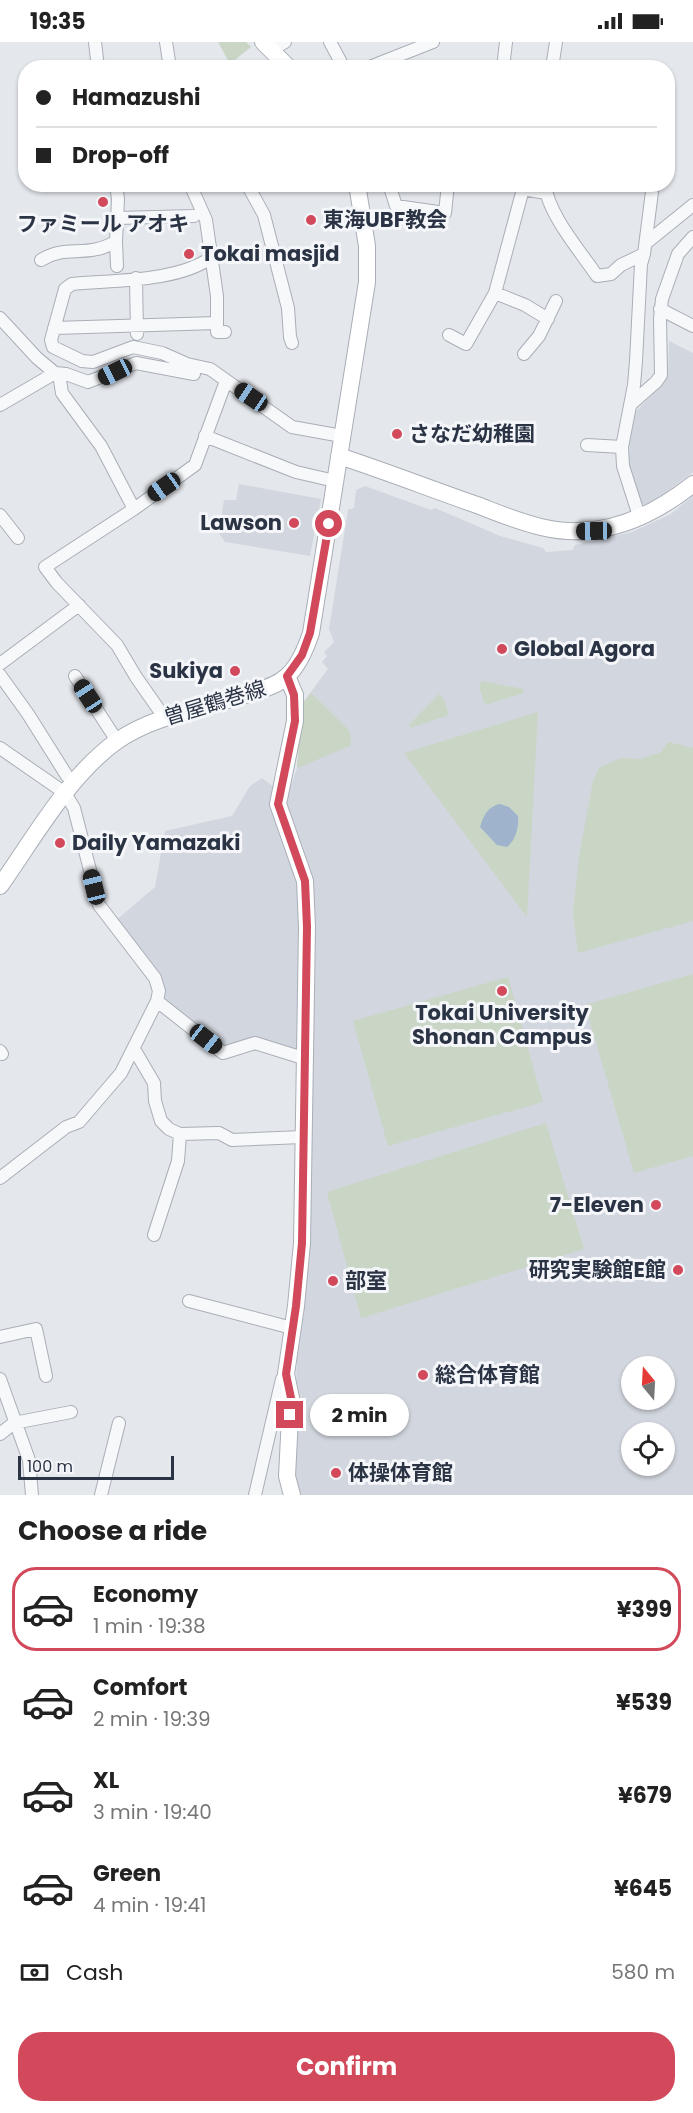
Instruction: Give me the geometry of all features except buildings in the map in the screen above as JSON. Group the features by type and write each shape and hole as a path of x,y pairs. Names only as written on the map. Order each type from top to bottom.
{"street":[{"path":"95,42 97,60"},
{"path":"166,42 169,60"},
{"path":"330,42 340,60"},
{"path":"398,60 433,42"},
{"path":"504,60 506,42"},
{"path":"553,60 556,42"},
{"path":"273,45 283,60"},
{"path":"117,192 117,266"},
{"path":"54,328 137,330 221,327 206,220 194,192"},
{"path":"252,192 264,215 288,308 292,343"},
{"name":"曽屋鶴巻線","path":"0,886 69,787 90,763 117,741 164,717 270,687 287,676 302,655 310,633 367,282 366,246 358,192"},
{"path":"392,192 396,206 445,213 447,192"},
{"path":"449,335 466,344 495,293 522,192"},
{"path":"546,192 553,210 597,276 611,274 645,249 693,205"},
{"path":"640,519 623,466 622,447 636,361 641,264 652,192"},
{"path":"117,218 194,216"},
{"path":"630,405 661,375 660,309 678,254 693,237"},
{"path":"41,260 67,250 97,249 116,242"},
{"path":"212,257 201,266 171,275 72,284 65,289 51,340 53,347 82,361 93,362 133,347 162,353 187,364 210,369 292,427 342,436"},
{"path":"136,278 137,330"},
{"path":"495,293 525,304 548,319"},
{"path":"524,354 539,336 556,301"},
{"path":"660,309 693,326"},
{"path":"0,318 37,358 57,373 88,382 136,363 219,375"},
{"path":"0,405 57,373"},
{"path":"57,373 62,393 101,446 134,508"},
{"path":"164,717 135,677 117,645 57,583 45,567 195,465 205,436 219,375"},
{"path":"205,436 296,472 335,481"},
{"path":"587,445 622,447"},
{"path":"339,456 559,531 594,531 640,519 666,505 693,484"},
{"path":"0,515 18,538"},
{"path":"0,664 79,605"},
{"path":"0,675 28,714 66,776 99,905 155,978 159,991 158,1001 121,1073 79,1122 66,1127 0,1178"},
{"path":"75,676 117,741"},
{"path":"287,676 294,695 295,721 278,804 305,881 307,927 303,1058 302,1243 286,1374 291,1398 287,1476 292,1495"},
{"path":"0,748 69,787"},
{"path":"158,1001 223,1053 255,1043 303,1058"},
{"path":"134,1049 154,1083 154,1101 161,1121 169,1129 180,1134 219,1133 232,1140 302,1137"},
{"path":"154,1235 178,1161 180,1134"},
{"path":"189,1301 292,1328"},
{"path":"0,1337 36,1329 46,1376"},
{"path":"255,1495 282,1379 286,1374"},
{"path":"0,1379 29,1460 32,1495"},
{"path":"0,1434 14,1423 71,1412"},
{"path":"101,1495 119,1423"}],"shaded area":[{"path":"669,341 693,353 693,472 653,502 645,505 641,504 629,463 630,433 633,414 658,389 668,375"},
{"path":"239,484 321,499 310,556 225,542 219,533 224,500 236,500"},
{"name":"Tokai University Shonan Campus","path":"365,486 431,510 435,508 500,536 543,548 546,552 573,550 575,545 632,532 671,514 693,496 693,1495 299,1495 295,1489 293,1458 314,923 285,803 297,768 302,704 328,669 322,662 327,656 324,652 334,642 329,629 348,510 354,508 356,490"},
{"path":"262,778 274,787 298,884 298,1055 266,1043 227,1054 167,1016 163,997 114,922 155,887 165,831 232,816 250,786"}],"green space":[{"path":"218,42 246,42 251,47 235,60 228,60"},
{"path":"482,681 523,689 524,693 485,705 479,686"},
{"path":"311,693 347,728 351,736 350,746 297,768 302,704"},
{"path":"439,694 444,700 449,715 410,728 409,725"},
{"path":"538,712 527,917 404,753"},
{"path":"668,742 693,748 693,921 578,953 573,913 579,857 593,781 599,768 620,758 641,759 661,752"},
{"path":"693,974 693,1156 634,1173 585,1005"},
{"path":"508,977 543,1102 388,1146 353,1021"},
{"path":"546,1123 584,1249 361,1318 327,1192"}],"water":[{"path":"500,804 509,807 518,816 516,833 513,841 507,847 497,845 480,827 487,812"}],"place":[{"name":"ファミール アオキ","path":"103,202"},
{"name":"東海UBF教会","path":"311,220"},
{"name":"Tokai masjid","path":"189,254"},
{"name":"さなだ幼稚園","path":"397,434"},
{"name":"Lawson","path":"294,523"},
{"name":"Global Agora","path":"502,649"},
{"name":"Sukiya","path":"235,671"},
{"name":"Daily Yamazaki","path":"60,843"},
{"name":"Tokai University Shonan Campus","path":"502,991"},
{"name":"7-Eleven","path":"656,1205"},
{"name":"研究実験館E館","path":"678,1270"},
{"name":"部室","path":"333,1281"},
{"name":"総合体育館","path":"423,1375"},
{"name":"体操体育館","path":"336,1473"}],"route":[{"path":"290,1415 291,1398 286,1374 302,1243 303,1058 307,927 305,881 278,804 295,721 296,704 287,676 307,646 329,524"}]}
